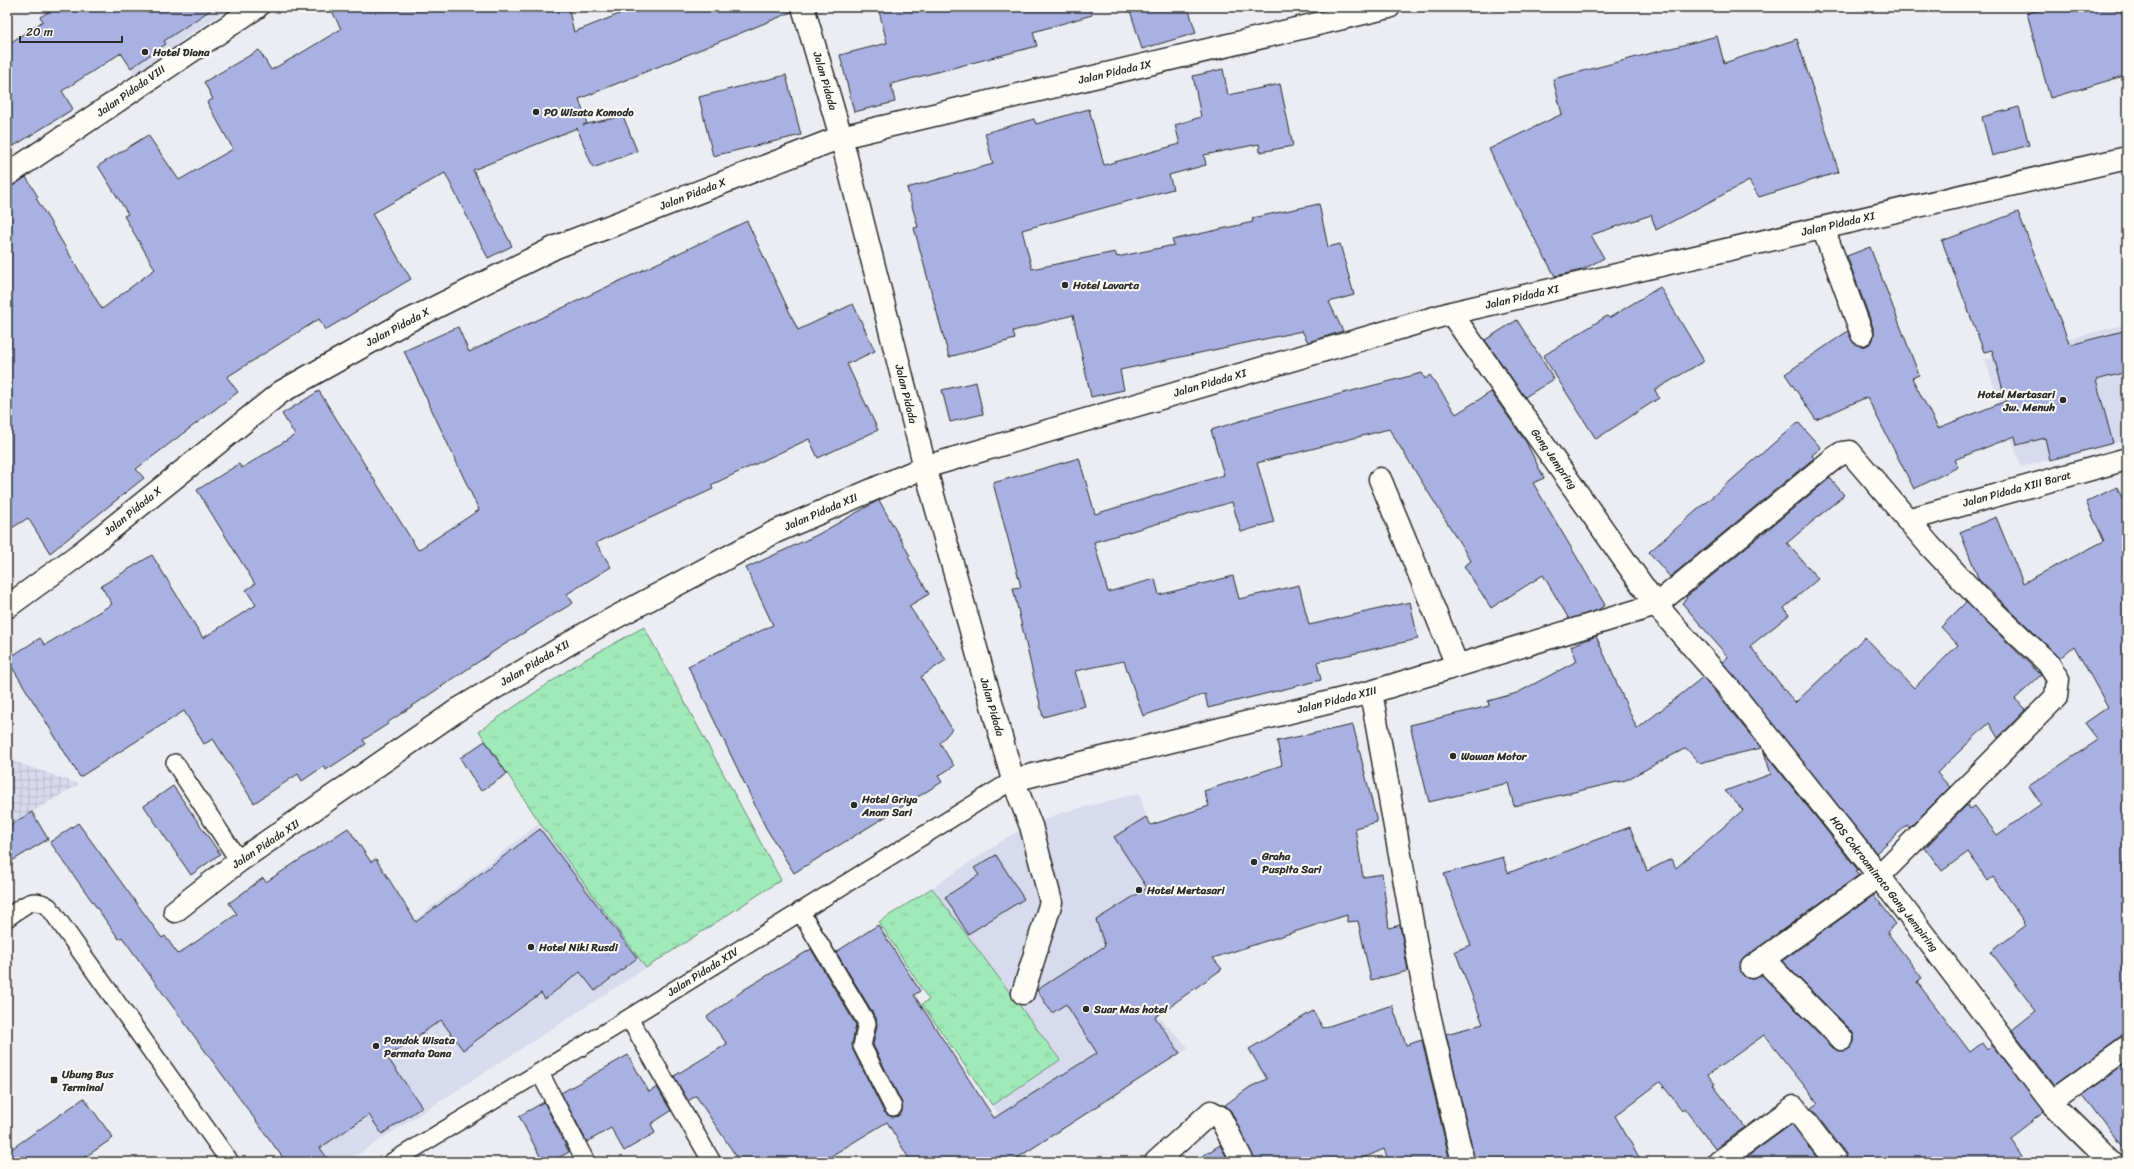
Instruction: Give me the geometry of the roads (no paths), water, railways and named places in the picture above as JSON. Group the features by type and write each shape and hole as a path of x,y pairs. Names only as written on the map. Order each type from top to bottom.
{"street":[{"name":"Jalan Pidada VIII","path":"7,176 256,7"},
{"name":"Jalan Pidada","path":"803,7 841,137 925,467 1013,780 1031,826 1051,902 1023,992"},
{"name":"Jalan Pidada IX","path":"841,137 1389,7"},
{"name":"Jalan Pidada X","path":"7,607 81,553 281,392 406,322 556,247 841,137"},
{"name":"Jalan Pidada XI","path":"925,467 1451,313 2127,158"},
{"path":"1823,228 1862,334"},
{"name":"Gang Jempring","path":"1451,313 1656,605"},
{"path":"1656,605 1842,453 1850,452 1907,520 1980,598 2048,663 2058,679 2056,697 1879,876 1758,964 1842,1039"},
{"name":"Jalan Pidada XIII Barat","path":"1907,520 2127,459"},
{"name":"Jalan Pidada XII","path":"175,911 239,861 459,709 590,631 775,532 925,467"},
{"path":"1380,479 1457,666"},
{"name":"Jalan Pidada XIII","path":"1013,780 1371,692 1656,605"},
{"name":"HOS Cokroaminoto Gang Jempiring","path":"1656,605 1729,688 1879,876 2051,1102 2112,1162"},
{"path":"1371,692 1426,1001 1463,1162"},
{"path":"2051,1102 2127,1046"},
{"path":"1719,1162 1794,1107 1836,1162"},
{"path":"1156,1162 1211,1112 1218,1114 1220,1117 1244,1162"}],"lane":[{"path":"175,763 239,861"},
{"name":"Jalan Pidada XIV","path":"397,1161 1013,780"},
{"path":"7,918 29,902 40,901 49,907 230,1162"},
{"path":"800,911 867,1023 862,1046 893,1107"},
{"path":"629,1018 712,1162"},
{"path":"540,1073 586,1162"}],"place":[{"name":"Hotel Diana","path":"145,52"},
{"name":"PO Wisata Komodo","path":"536,112"},
{"name":"Hotel Lavarta","path":"1065,285"},
{"name":"Hotel Mertasari Jw. Menuh","path":"2063,400"},
{"name":"Wawan Motor","path":"1453,756"},
{"name":"Hotel Griya Anom Sari","path":"854,805"},
{"name":"Graha Puspita Sari","path":"1254,862"},
{"name":"Hotel Mertasari","path":"1139,890"},
{"name":"Hotel Niki Rusdi","path":"531,947"},
{"name":"Suar Mas hotel","path":"1086,1009"},
{"name":"Pondok Wisata Permata Dana","path":"376,1046"},
{"name":"Ubung Bus Terminal","path":"54,1080"}]}
